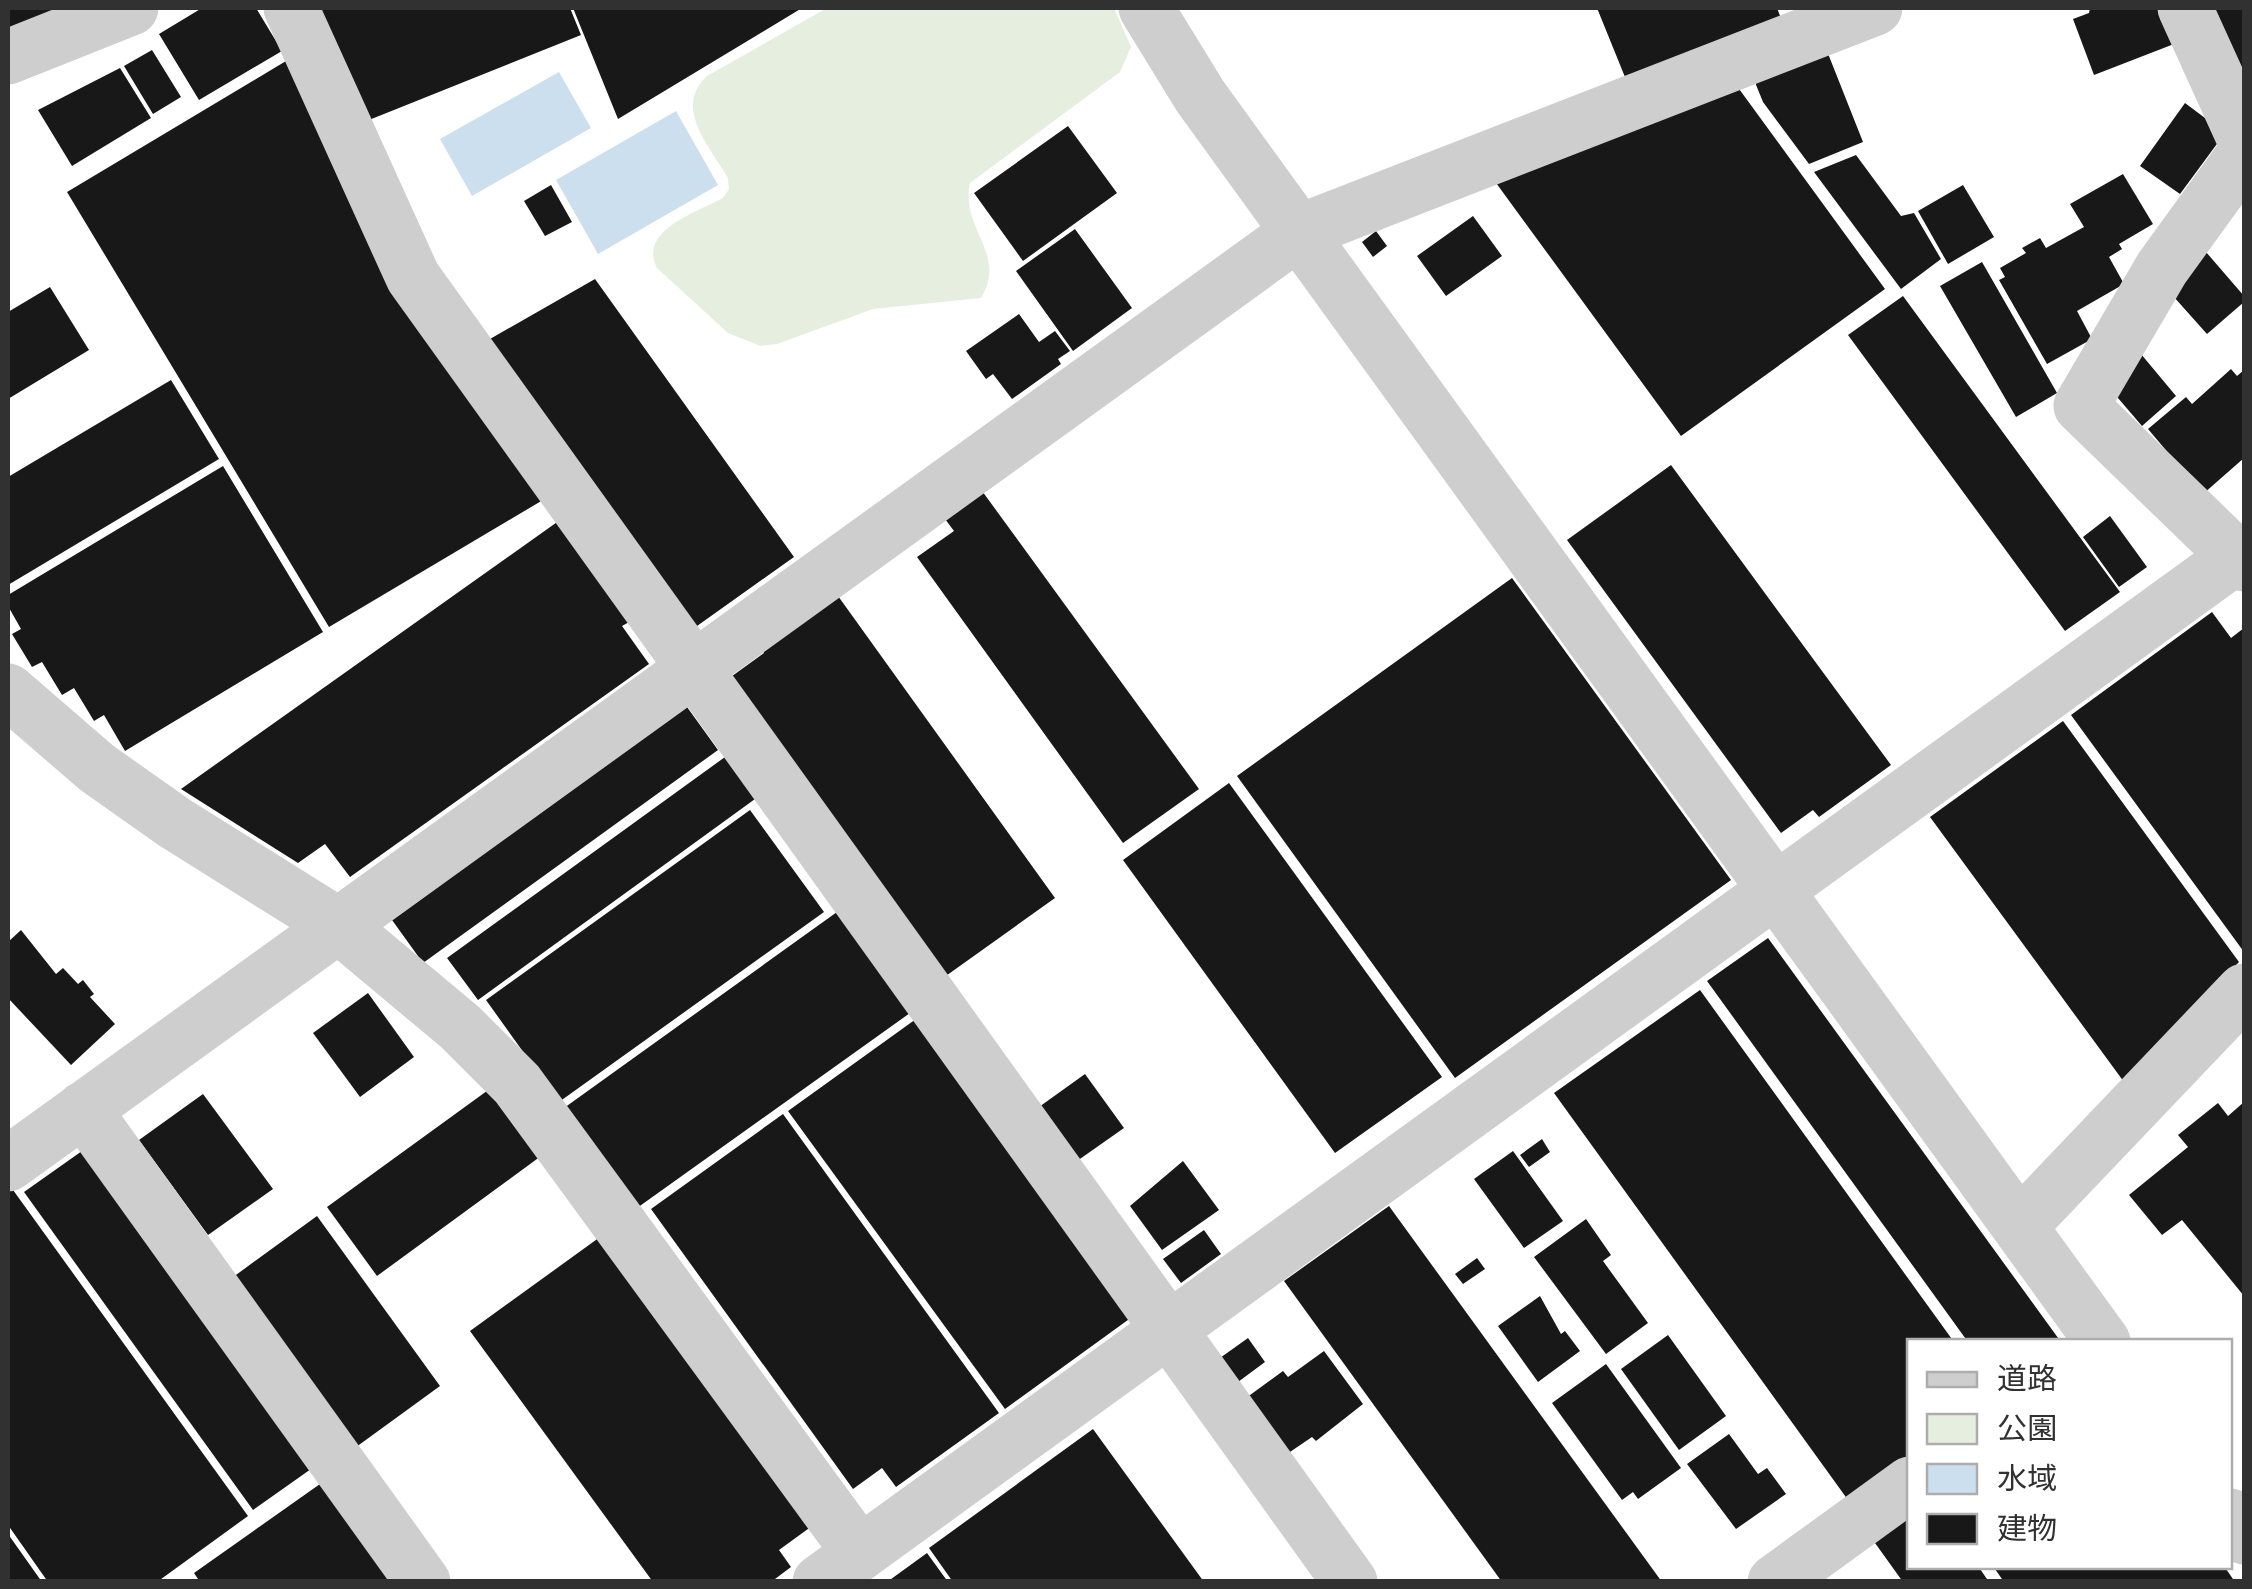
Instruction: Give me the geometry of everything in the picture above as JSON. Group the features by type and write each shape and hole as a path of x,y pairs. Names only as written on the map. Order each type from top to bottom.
{"street":[{"path":"8,57 131,8"},
{"path":"291,8 413,277 1350,1582"},
{"path":"1146,8 1200,96 2101,1339"},
{"path":"8,1164 1299,232 1874,8"},
{"path":"2185,8 2244,138"},
{"path":"8,691 97,768 175,823 338,925 460,1027 518,1084 840,1567 2242,557 2081,406 2162,268 2244,155"},
{"path":"2020,1226 2244,991"},
{"path":"83,1109 423,1582"},
{"path":"1775,1582 1907,1486"}],"green space":[{"path":"827,8 1114,8 1131,47 1120,72 970,183 971,214 989,268 981,298 873,309 777,344 760,346 728,333 657,268 655,243 673,224 723,198 729,189 728,178 698,127 693,101 697,88 707,76"}],"water":[{"path":"559,72 591,128 472,196 440,139"},
{"path":"676,111 718,185 598,254 556,180"}],"building":[{"path":"8,8 70,8 8,33"},
{"path":"202,8 256,8 282,51 199,100 159,34"},
{"path":"312,8 570,8 581,35 359,124"},
{"path":"573,8 802,8 618,119"},
{"path":"1597,8 1777,8 1782,21 1627,82"},
{"path":"2090,8 2159,8 2174,44 2094,75 2073,19 2089,13"},
{"path":"2205,8 2244,8 2244,83"},
{"path":"1825,46 1863,142 1809,164 1763,102 1752,75"},
{"path":"152,50 181,97 153,114 124,66"},
{"path":"286,61 548,497 329,627 67,192"},
{"path":"120,68 151,118 72,166 38,110"},
{"path":"1734,82 1885,289 1681,436 1491,176"},
{"path":"2185,103 2225,133 2180,194 2140,166"},
{"path":"1068,126 1117,193 1023,261 974,193"},
{"path":"1856,155 1901,216 1914,213 1941,259 1901,289 1814,172"},
{"path":"2123,174 2153,224 2119,244 2122,249 2109,257 2124,284 2077,311 2092,339 2047,364 1999,280 2005,277 2000,268 2026,253 2022,248 2040,238 2046,248 2084,227 2070,204"},
{"path":"551,185 572,222 545,236 524,201"},
{"path":"1963,185 1994,237 1948,264 1918,211"},
{"path":"1473,216 1502,256 1446,296 1417,256"},
{"path":"1075,229 1132,308 1073,351 1016,271"},
{"path":"1376,231 1387,246 1373,257 1362,242"},
{"path":"2206,252 2244,296 2244,302 2207,334 2165,287"},
{"path":"1982,262 2057,393 2016,417 1940,286"},
{"path":"595,279 794,557 690,631 483,343"},
{"path":"50,287 89,350 8,399 8,312"},
{"path":"1903,296 2120,592 2065,631 1848,335"},
{"path":"1019,314 1039,342 1055,331 1070,351 1058,359 1061,364 1012,399 993,374 986,379 966,351"},
{"path":"2141,354 2176,396 2142,426 2106,384"},
{"path":"2231,369 2237,376 2244,370 2244,458 2203,494 2148,429 2186,397 2192,404"},
{"path":"171,380 219,459 8,585 8,477"},
{"path":"1671,465 1891,765 1819,817 1813,810 1781,833 1567,540"},
{"path":"223,466 323,632 125,751 104,715 94,721 74,688 62,695 42,662 32,667 12,634 21,629 8,606 8,595"},
{"path":"977,484 1199,789 1123,843 917,557 954,531 939,511"},
{"path":"2110,516 2147,567 2119,587 2083,537"},
{"path":"560,520 631,621 622,626 649,664 350,877 325,844 298,863 181,789"},
{"path":"1512,578 1731,880 1455,1078 1237,776"},
{"path":"833,589 1055,898 943,978 728,679 764,653 758,643"},
{"path":"2212,612 2231,638 2244,628 2244,952 2071,715"},
{"path":"687,707 718,750 423,963 392,920"},
{"path":"2063,721 2239,962 2124,1082 1930,817"},
{"path":"725,757 755,799 478,1000 447,958"},
{"path":"1229,783 1442,1077 1335,1153 1123,860"},
{"path":"750,810 824,912 559,1102 486,1000"},
{"path":"837,912 910,1013 637,1208 564,1108"},
{"path":"21,930 56,974 63,968 78,984 83,980 94,994 90,997 115,1024 71,1065 8,998 8,942"},
{"path":"1768,938 2059,1339 1966,1339 1707,981"},
{"path":"1700,990 1952,1339 1907,1339 1907,1458 1848,1500 1554,1093"},
{"path":"368,993 414,1057 360,1097 313,1033"},
{"path":"916,1019 1132,1317 1005,1409 788,1111"},
{"path":"1085,1074 1124,1128 1077,1161 1039,1107"},
{"path":"491,1088 541,1156 377,1276 327,1207"},
{"path":"203,1094 273,1189 208,1235 139,1140"},
{"path":"2244,1102 2244,1296 2182,1220 2162,1235 2129,1195 2188,1147 2178,1135 2218,1103 2228,1116"},
{"path":"783,1114 999,1413 896,1487 882,1468 853,1489 651,1209"},
{"path":"1542,1139 1550,1152 1529,1167 1520,1155"},
{"path":"82,1151 311,1469 253,1510 24,1192"},
{"path":"1513,1151 1563,1221 1524,1248 1474,1179"},
{"path":"1183,1161 1219,1210 1162,1250 1130,1206"},
{"path":"8,1183 248,1516 157,1582 48,1582 8,1525"},
{"path":"1389,1206 1662,1582 1502,1582 1284,1281"},
{"path":"317,1216 440,1386 352,1450 229,1280"},
{"path":"1586,1219 1611,1255 1603,1261 1648,1323 1606,1354 1534,1257"},
{"path":"1204,1230 1221,1254 1181,1283 1163,1259"},
{"path":"600,1237 812,1526 779,1550 791,1567 771,1582 653,1582 470,1331"},
{"path":"1477,1258 1485,1269 1463,1284 1455,1274"},
{"path":"1540,1296 1561,1334 1565,1331 1580,1351 1538,1382 1498,1326"},
{"path":"1668,1335 1726,1416 1679,1450 1621,1369"},
{"path":"1248,1338 1265,1362 1238,1382 1220,1358"},
{"path":"1324,1351 1363,1404 1316,1441 1312,1437 1287,1454 1246,1398 1283,1371 1288,1377"},
{"path":"1606,1364 1681,1468 1638,1499 1633,1492 1622,1500 1552,1403"},
{"path":"1093,1429 1204,1582 953,1582 929,1548"},
{"path":"1729,1434 1758,1474 1767,1468 1786,1494 1736,1529 1687,1464"},
{"path":"320,1484 390,1582 200,1582 194,1573"},
{"path":"1907,1509 1907,1569 1980,1569 1989,1582 1903,1582 1870,1536"},
{"path":"8,1534 42,1582 8,1582"},
{"path":"927,1553 948,1582 887,1582"},
{"path":"1995,1569 2226,1569 2235,1582 2004,1582"}]}
